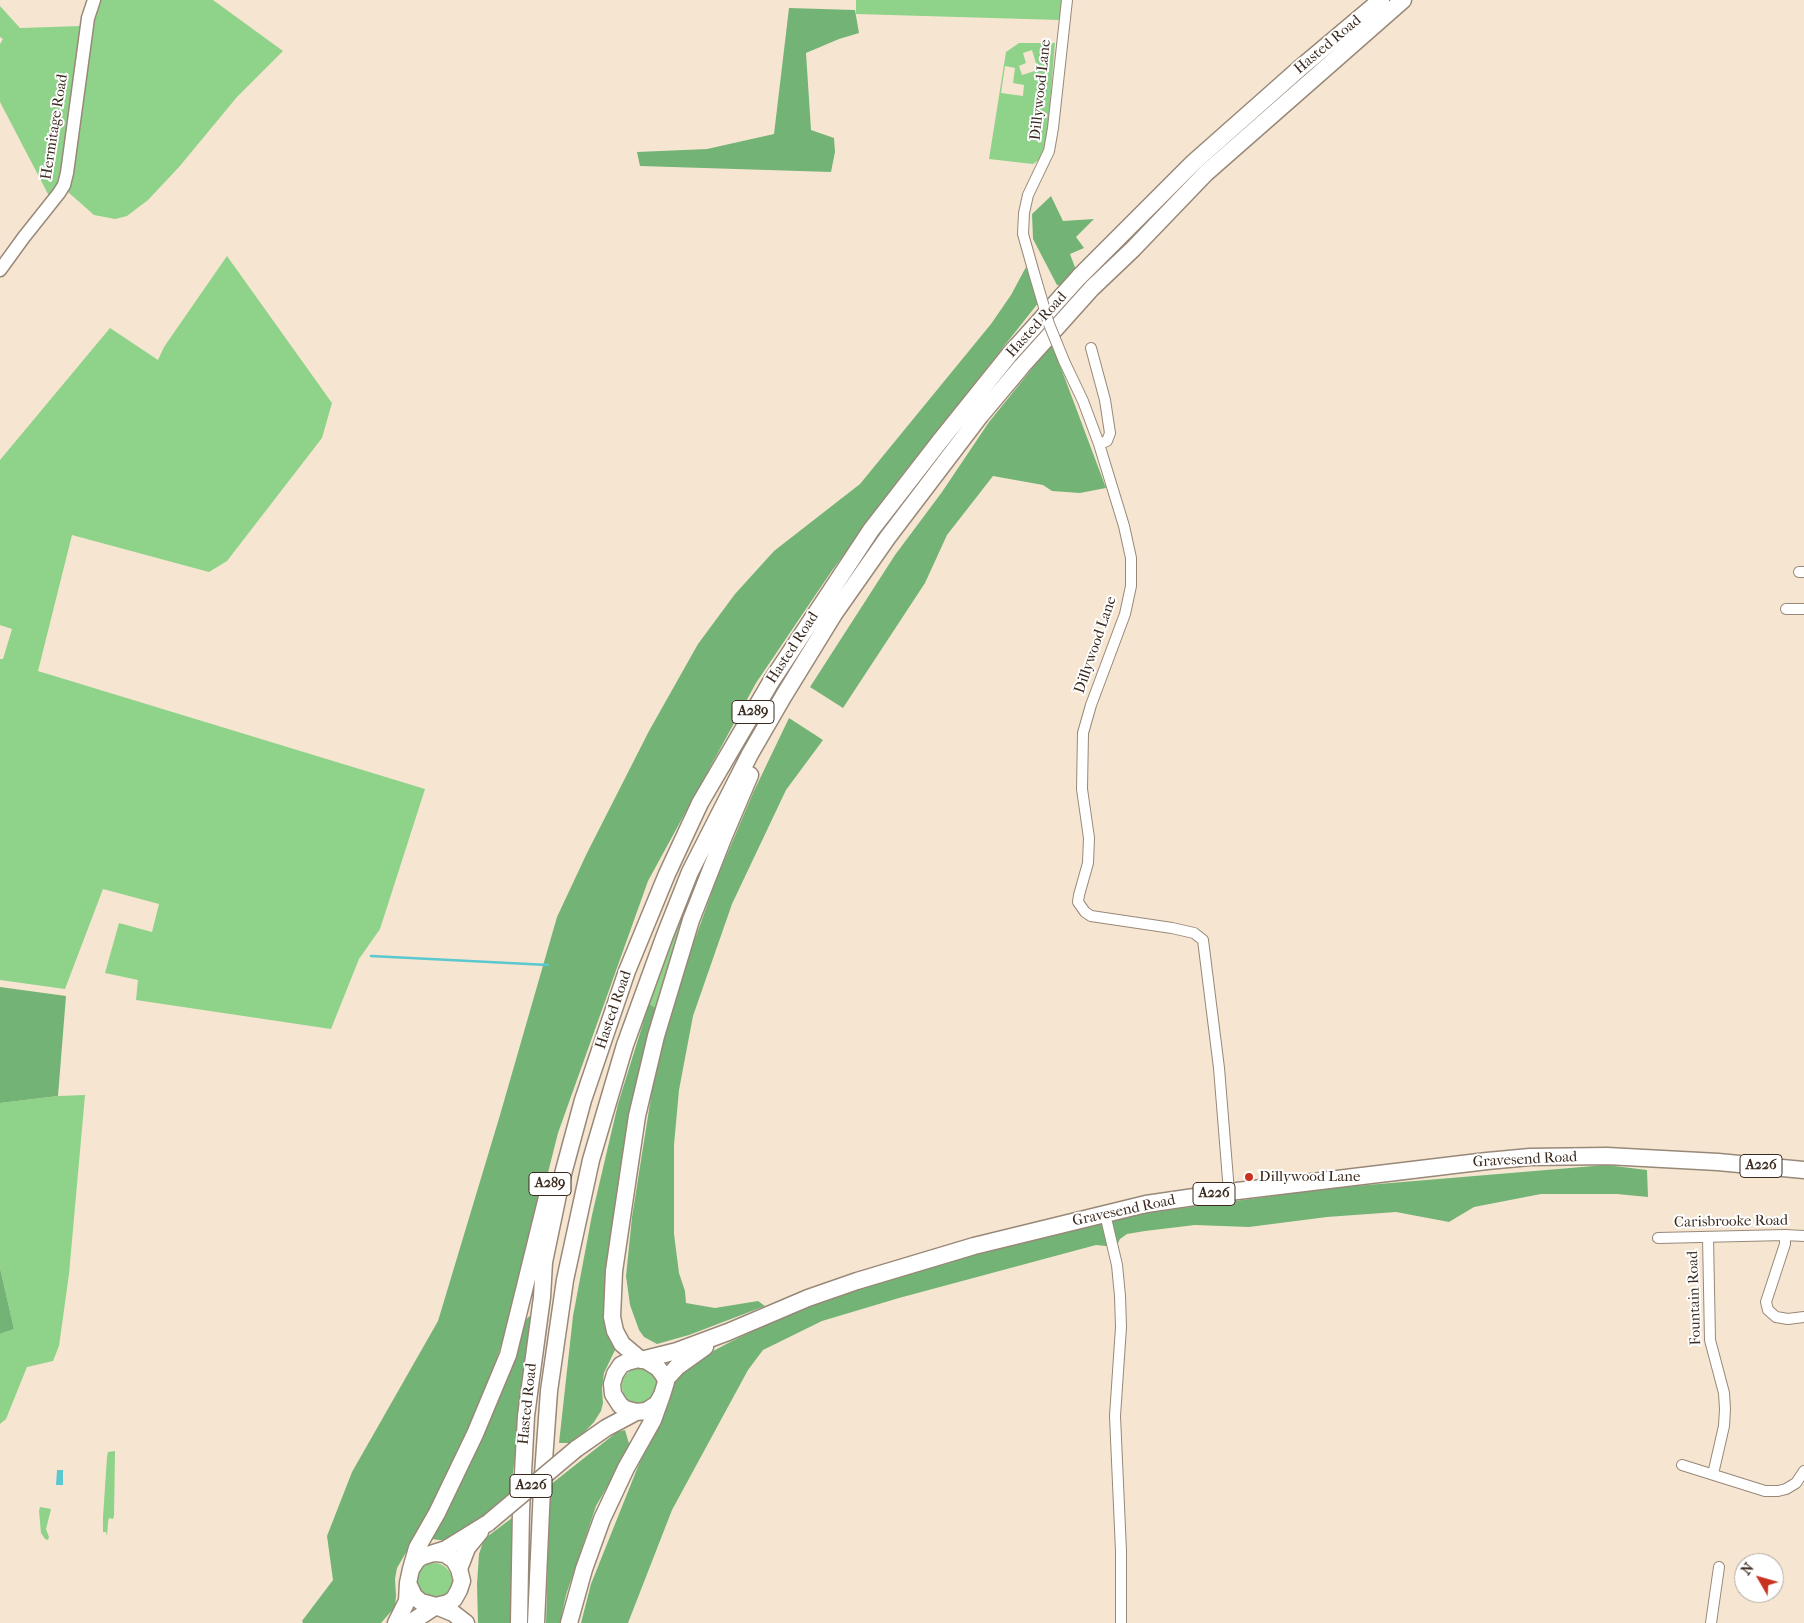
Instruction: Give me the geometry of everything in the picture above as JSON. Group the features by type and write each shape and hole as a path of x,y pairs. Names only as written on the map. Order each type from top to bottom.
{"main road":[{"name":"Hasted Road","path":"519,1623 521,1511 526,1416 542,1297 544,1262 558,1194 583,1100 626,972 648,916 700,803 772,680 871,530 940,440 1009,355 1079,277 1194,162 1381,0"},
{"name":"Hasted Road","path":"536,1623 542,1480 553,1359 571,1248 599,1130 636,1010 690,872 724,803 783,697 834,614 888,537 980,416 1022,366 1092,288 1206,173 1403,0"},
{"name":"A289","path":"641,1360 622,1344 615,1331 612,1317 614,1271 637,1116 656,1036 691,920 724,836 783,697"},
{"name":"A289","path":"410,1576 417,1548 437,1513 476,1434 508,1355 560,1145 578,1085 607,1003 657,878 700,803"},
{"name":"Gravesend Road","path":"641,1360 677,1350 728,1332 808,1298 857,1281 974,1246 1146,1204 1229,1192 1530,1157 1607,1156 1804,1170"},
{"name":"Gravesend Road","path":"664,1387 677,1366 728,1332"},
{"path":"569,1623 584,1569 602,1519 653,1420 664,1387 658,1368 650,1362 641,1360 627,1362 619,1368 612,1382 613,1394 622,1408 636,1412 645,1412 652,1408 664,1387"},
{"name":"A226","path":"576,1450 604,1421 613,1394"},
{"name":"A226","path":"434,1553 446,1549 488,1523 576,1450 606,1428 636,1412"},
{"name":"A226","path":"459,1569 469,1545 488,1523"},
{"path":"396,1623 407,1601 410,1576 421,1557 434,1553 445,1554 454,1560 459,1569 462,1581 459,1590 454,1599 448,1603 436,1606 410,1623"},
{"path":"410,1576 414,1596 421,1602 453,1613 466,1623"}],"street":[{"name":"Hermitage Road","path":"0,270 64,185 88,18 94,0"},
{"name":"Dillywood Lane","path":"1067,0 1054,128 1049,151 1028,195 1024,213 1024,234 1051,329 1083,401 1099,444 1124,526 1131,558 1131,586 1125,614 1082,733 1082,789 1089,838 1088,863 1078,902 1085,912 1091,916 1192,932 1203,940 1219,1068 1229,1192"},
{"path":"1091,348 1106,400 1110,433 1107,441 1099,444"},
{"path":"1786,609 1804,609"},
{"path":"1105,1214 1118,1265 1121,1327 1116,1416 1121,1623"},
{"path":"1785,1235 1785,1244 1766,1302 1768,1310 1776,1317 1788,1319 1804,1317"},
{"name":"Carisbrooke Road","path":"1658,1238 1804,1236"},
{"name":"Fountain Road","path":"1708,1237 1710,1340 1724,1393 1725,1409 1724,1426 1713,1474"},
{"path":"1682,1465 1765,1492 1786,1489 1796,1483 1804,1471"},
{"path":"1711,1623 1719,1567"}],"green space":[{"path":"100,0 213,0 283,51 237,97 179,167 148,200 127,216 115,219 94,215 68,192 92,14"},
{"path":"856,0 1062,0 1060,20 856,14"},
{"path":"0,6 20,28 81,26 65,173 49,196 0,102 0,44 3,39 0,37"},
{"path":"789,8 855,10 859,33 806,53 811,130 834,138 835,152 831,172 640,166 637,152 707,149 774,134"},
{"path":"1019,43 1055,43 1047,142 1039,160 1033,164 989,159 1006,52","holes":["1032,50 1038,70 1022,75 1019,66 1026,63 1023,53","1005,66 1015,68 1013,83 1024,85 1023,96 1001,93"]},
{"path":"1051,196 1063,221 1094,219 1076,237 1084,248 1070,254 1076,270 1063,286 1057,285 1033,239 1032,214"},
{"path":"227,256 332,403 322,438 227,561 209,572 72,535 38,671 425,789 380,929 359,959 331,1029 136,1000 138,980 105,973 119,923 152,932 159,904 103,889 65,989 0,980 0,659 3,659 12,629 0,625 0,460 110,328 158,360 164,347"},
{"path":"1026,267 1039,302 902,475 831,572 756,683 648,881 558,1133 514,1308 484,1395 440,1494 397,1568 395,1607 381,1623 303,1623 302,1621 333,1580 327,1536 352,1472 438,1321 557,917 649,731 698,644 735,594 774,551 860,484 991,324 1011,295"},
{"path":"1052,344 1106,488 1080,493 1052,491 1043,485 993,476 947,535 925,583 843,708 810,687 895,555 942,492 989,422"},
{"path":"789,718 823,740 786,790 732,904 693,1016 679,1090 674,1145 674,1234 679,1273 685,1291 686,1303 715,1308 758,1301 765,1306 689,1335 657,1344 644,1337 639,1330 630,1305 626,1276 632,1217 657,1059 683,972 717,878 753,793"},
{"path":"704,865 658,1009 649,1004 674,933"},
{"path":"0,987 66,996 58,1096 0,1103"},
{"path":"649,1004 658,1009 610,1325 615,1350 604,1373 601,1411 594,1422 574,1443 559,1443 573,1316 592,1215 618,1104"},
{"path":"85,1095 69,1274 59,1346 53,1361 27,1367 6,1419 0,1424 0,1334 14,1329 0,1268 0,1103 58,1096"},
{"path":"1606,1165 1647,1170 1648,1197 1617,1194 1541,1194 1474,1207 1449,1222 1396,1212 1327,1217 1249,1227 1195,1225 1145,1231 1127,1234 1120,1239 1116,1247 1096,1245 899,1298 822,1321 763,1350 748,1370 672,1510 628,1623 581,1623 591,1584 637,1469 658,1422 669,1403 674,1381 679,1374 702,1357 797,1310 880,1281 1102,1219 1331,1188"},
{"path":"0,1268 14,1329 0,1334"},
{"path":"533,1313 510,1496 447,1541 431,1539 455,1496 498,1396 524,1321"},
{"path":"640,1368 653,1373 658,1386 653,1399 640,1404 627,1399 622,1386 627,1373"},
{"path":"625,1430 630,1447 596,1506 566,1595 560,1623 546,1623 550,1485 617,1432"},
{"path":"115,1451 114,1516 113,1519 109,1518 107,1536 106,1532 103,1532 103,1517 107,1457 108,1452"},
{"path":"40,1507 51,1509 46,1529 49,1537 48,1540 41,1533"},
{"path":"512,1518 511,1623 478,1623 477,1584 479,1554 484,1539"},
{"path":"434,1563 446,1569 452,1581 446,1593 434,1599 422,1593 416,1581 422,1569"}],"water":[{"path":"57,1470 63,1470 63,1485 56,1485"}],"waterway":[{"path":"371,956 548,965"}],"place":[{"name":"Dillywood Lane","path":"1249,1177"}]}
